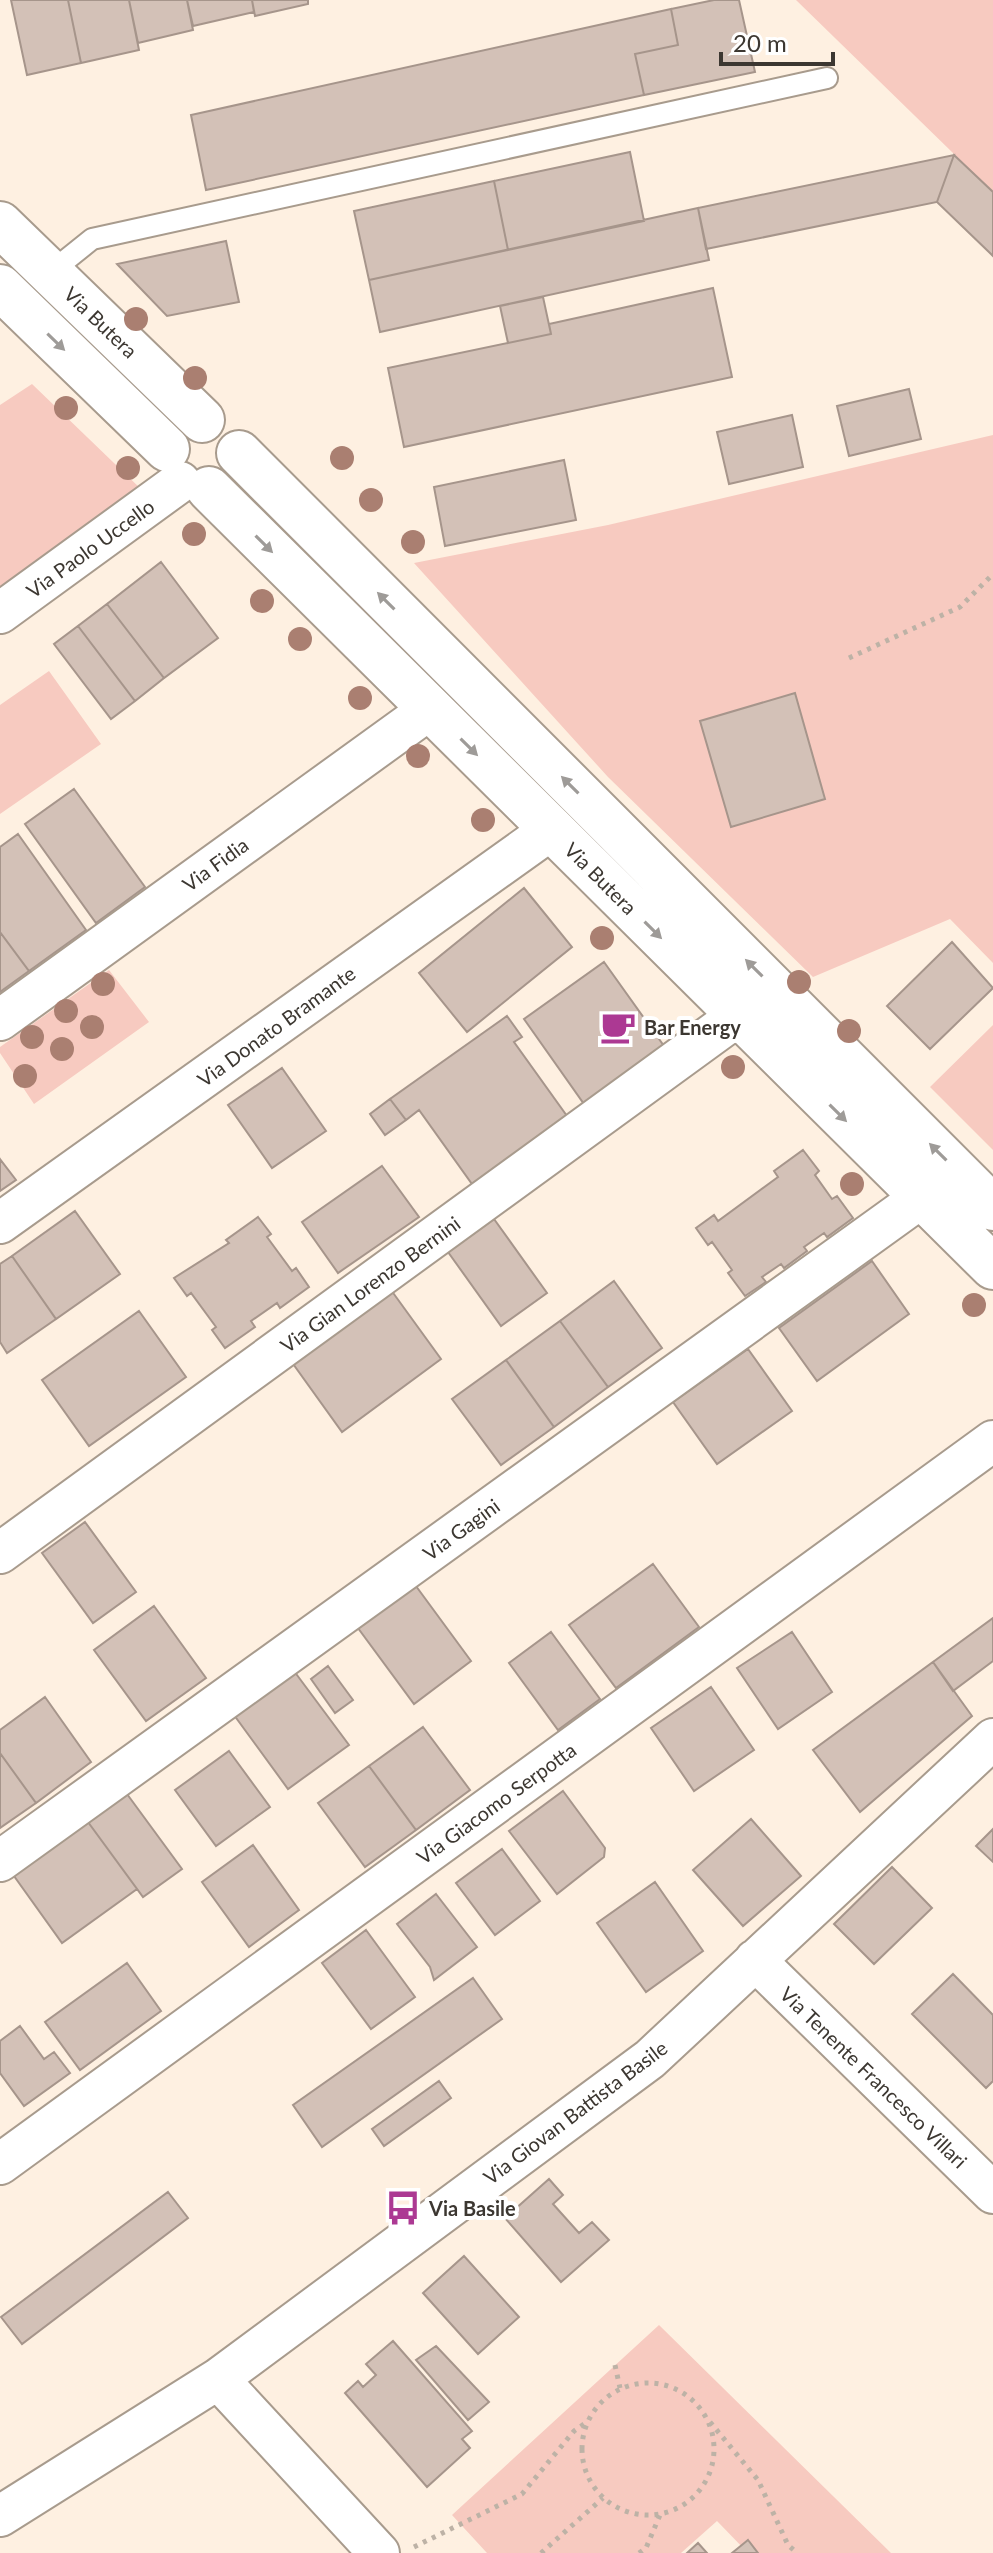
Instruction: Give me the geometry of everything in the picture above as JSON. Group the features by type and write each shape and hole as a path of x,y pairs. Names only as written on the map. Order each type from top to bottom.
{"main road":[{"name":"Via Butera","path":"0,224 202,420"},
{"name":"Via Butera","path":"8,295 993,1267"},
{"path":"239,453 233,473 226,482 185,473 180,427 202,420 213,420 223,425 236,442 239,453 993,1208"}],"street":[{"name":"Via Paolo Uccello","path":"0,613 185,473"},
{"name":"Via Fidia","path":"0,1020 430,709"},
{"name":"Via Donato Bramante","path":"0,1223 552,829"},
{"name":"Via Gian Lorenzo Bernini","path":"0,1553 739,1015"},
{"name":"Via Gagini","path":"0,1861 922,1197"},
{"name":"Via Giacomo Serpotta","path":"0,2164 993,1441"},
{"name":"Via Giovan Battista Basile","path":"0,2516 218,2379 650,2059 993,1739"},
{"name":"Via Tenente Francesco Villari","path":"755,1960 993,2193"},
{"path":"218,2379 379,2553"}],"lane":[{"path":"8,295 50,273 92,239 827,78"}],"path":[{"path":"849,658 960,607 993,574"},
{"path":"615,2365 620,2388"},
{"path":"402,2553 522,2494 574,2431 588,2421 601,2402 620,2388 648,2383 671,2386 696,2402 758,2480 788,2545 797,2553"},
{"path":"588,2421 582,2458 589,2480 615,2508 638,2516 660,2515 689,2502 711,2474 715,2451 709,2421"},
{"path":"541,2553 603,2498"},
{"path":"639,2553 646,2548 660,2515"}],"shaded area":[{"path":"796,0 993,0 993,192"},
{"path":"32,384 142,490 0,590 0,405"},
{"path":"993,435 993,963 950,919 813,977 608,777 414,563 608,525"},
{"path":"49,671 101,744 0,814 0,705"},
{"path":"109,970 149,1022 34,1104 0,1053 0,1047"},
{"path":"993,1025 993,1150 930,1087"},
{"path":"659,2325 891,2553 748,2553 717,2521 681,2553 487,2553 452,2515"}],"building":[{"path":"11,0 68,0 81,63 27,75"},
{"path":"68,0 129,0 139,50 81,63"},
{"path":"129,0 187,0 193,30 138,43"},
{"path":"187,0 252,0 254,12 193,26"},
{"path":"252,0 308,0 308,4 255,16"},
{"path":"714,0 739,0 755,72 644,95 635,54 678,45 671,9"},
{"path":"671,9 678,45 635,54 644,95 206,190 191,115"},
{"path":"630,152 644,221 508,250 494,181"},
{"path":"954,155 993,192 993,256 937,202"},
{"path":"954,155 937,202 706,249 698,208"},
{"path":"494,181 508,250 369,280 354,211"},
{"path":"698,208 709,260 380,332 369,280"},
{"path":"226,241 239,302 167,316 117,264"},
{"path":"713,288 732,377 404,447 388,368 551,334 549,324"},
{"path":"543,297 551,334 508,343 500,306"},
{"path":"909,389 921,439 849,456 837,406"},
{"path":"792,415 803,467 729,484 717,432"},
{"path":"564,460 576,520 445,546 434,487"},
{"path":"161,562 218,638 164,678 107,604"},
{"path":"107,604 164,678 135,701 78,626"},
{"path":"78,626 135,701 111,719 54,644"},
{"path":"795,693 825,799 731,827 700,721"},
{"path":"74,789 145,887 96,923 25,824"},
{"path":"18,834 86,930 29,971 0,932 0,847"},
{"path":"524,888 572,947 467,1032 419,973"},
{"path":"0,932 29,971 0,992"},
{"path":"952,942 993,988 930,1049 887,1006"},
{"path":"604,962 664,1046 584,1104 524,1019"},
{"path":"507,1016 522,1037 514,1042 567,1116 472,1184 419,1110 406,1120 390,1099"},
{"path":"282,1068 326,1131 272,1168 228,1105"},
{"path":"390,1099 406,1120 385,1135 370,1114"},
{"path":"803,1150 819,1171 815,1175 832,1199 837,1196 853,1218 827,1237 824,1233 804,1247 807,1251 784,1268 781,1264 762,1277 766,1282 745,1296 728,1273 732,1270 712,1242 708,1245 696,1228 714,1215 718,1221 778,1177 774,1171"},
{"path":"0,1159 16,1180 0,1191"},
{"path":"382,1166 419,1217 338,1273 302,1222"},
{"path":"75,1211 120,1274 56,1319 12,1256"},
{"path":"258,1217 271,1234 267,1237 292,1271 296,1268 309,1287 280,1308 277,1303 251,1321 255,1327 225,1348 212,1330 216,1327 191,1293 187,1296 174,1278 229,1243 226,1240"},
{"path":"494,1219 547,1293 501,1326 448,1252"},
{"path":"12,1256 56,1319 7,1353 0,1342 0,1264"},
{"path":"872,1261 909,1314 817,1381 779,1328"},
{"path":"614,1281 662,1348 608,1387 560,1321"},
{"path":"391,1290 441,1359 342,1432 291,1361"},
{"path":"139,1311 186,1377 89,1446 42,1380"},
{"path":"560,1321 608,1387 554,1427 506,1360"},
{"path":"748,1349 792,1411 717,1464 673,1402"},
{"path":"506,1360 554,1427 501,1465 452,1399"},
{"path":"85,1522 136,1592 93,1623 42,1553"},
{"path":"653,1564 699,1627 616,1688 569,1625"},
{"path":"413,1582 471,1661 414,1704 355,1624"},
{"path":"154,1606 206,1678 146,1721 94,1650"},
{"path":"993,1618 993,1661 953,1691 933,1662"},
{"path":"551,1632 600,1699 558,1730 509,1663"},
{"path":"792,1632 832,1692 778,1729 737,1668"},
{"path":"933,1662 972,1716 860,1812 813,1750"},
{"path":"328,1666 353,1700 335,1713 311,1679"},
{"path":"294,1671 349,1745 288,1789 234,1715"},
{"path":"711,1687 754,1750 694,1791 651,1728"},
{"path":"45,1697 91,1762 36,1803 0,1753 0,1730"},
{"path":"423,1727 470,1790 416,1830 369,1766"},
{"path":"229,1751 270,1807 216,1846 175,1790"},
{"path":"0,1753 36,1803 0,1828"},
{"path":"369,1766 416,1830 365,1867 318,1803"},
{"path":"563,1791 605,1848 604,1857 557,1894 509,1831"},
{"path":"127,1794 182,1869 143,1897 88,1822"},
{"path":"751,1819 801,1876 743,1926 693,1870"},
{"path":"88,1822 137,1889 62,1943 14,1876"},
{"path":"993,1829 993,1862 976,1846"},
{"path":"253,1845 299,1910 249,1947 202,1882"},
{"path":"502,1849 540,1901 495,1935 456,1883"},
{"path":"892,1867 932,1908 874,1964 834,1924"},
{"path":"655,1882 703,1951 646,1992 597,1923"},
{"path":"436,1894 477,1947 434,1980 430,1967 397,1924"},
{"path":"366,1930 415,1997 371,2029 322,1963"},
{"path":"127,1963 161,2011 80,2070 45,2022"},
{"path":"953,1974 993,2015 993,2081 986,2088 912,2014"},
{"path":"473,1978 502,2019 322,2147 293,2105"},
{"path":"20,2026 44,2059 54,2052 70,2073 24,2106 0,2073 0,2041"},
{"path":"439,2081 451,2098 384,2146 372,2129"},
{"path":"549,2179 563,2195 553,2204 579,2233 592,2222 609,2240 561,2282 505,2218"},
{"path":"168,2192 188,2218 22,2344 1,2317"},
{"path":"464,2256 519,2317 478,2354 423,2293"},
{"path":"393,2341 472,2431 462,2439 470,2448 427,2487 345,2393 358,2381 363,2387 376,2375 366,2364"},
{"path":"436,2346 489,2402 468,2420 416,2360"},
{"path":"748,2540 758,2553 732,2553"},
{"path":"698,2543 707,2553 687,2553"}],"place":[{"name":"Bar Energy","path":"618,1027"},
{"name":"Via Basile","path":"403,2208"}]}
